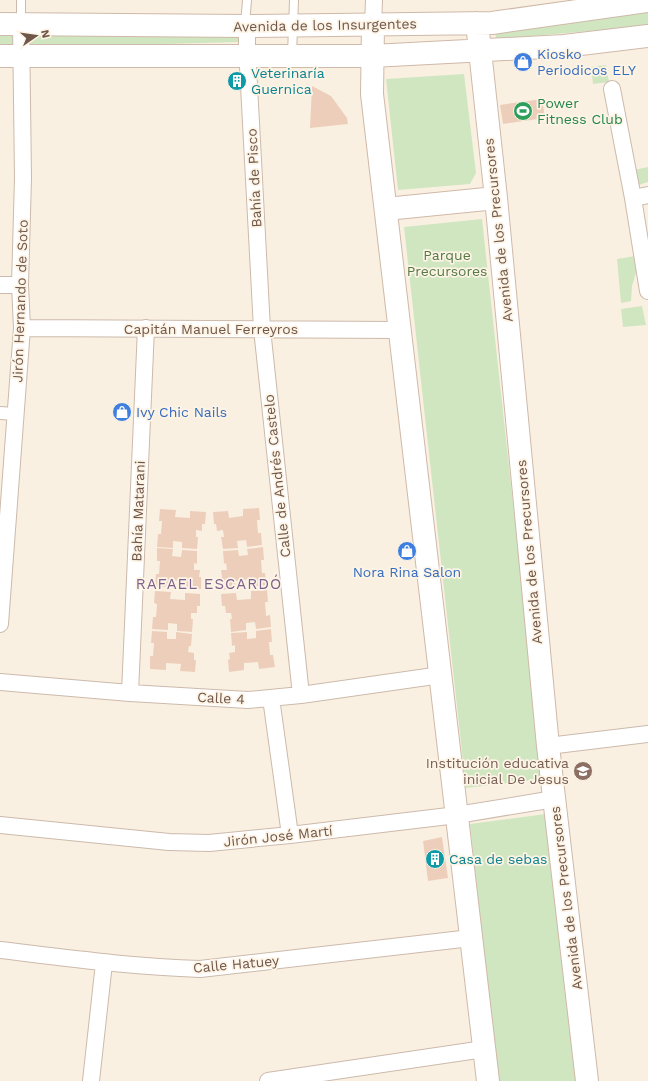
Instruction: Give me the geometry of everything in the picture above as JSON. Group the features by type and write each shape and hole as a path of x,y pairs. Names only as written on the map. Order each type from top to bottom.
{"main road":[{"name":"Avenida de los Insurgentes","path":"10,24 246,26 492,23 648,1"},
{"name":"Avenida de los Precursores","path":"476,23 496,198 548,746 587,1081"},
{"path":"373,25 372,94 488,1081"},
{"name":"Avenida de los Insurgentes","path":"10,55 372,56 564,46 648,36"},
{"path":"386,209 496,198"}],"street":[{"path":"373,25 374,0"},
{"name":"Jirón Hernando de Soto","path":"0,624 8,413 22,328 20,285 23,178 10,55 10,24"},
{"name":"Bahía de Pisco","path":"246,26 262,329"},
{"path":"612,89 640,196 648,291"},
{"path":"0,285 20,285"},
{"name":"Capitán Manuel Ferreyros","path":"22,328 400,330"},
{"name":"Bahía Matarani","path":"130,693 146,328"},
{"name":"Calle de Andrés Castelo","path":"262,329 301,695"},
{"name":"Calle 4","path":"0,682 130,693 248,700 301,695 440,676"},
{"path":"271,698 290,835"},
{"path":"548,746 648,734"},
{"name":"Jirón José Martí","path":"0,825 169,842 208,843 290,835 457,815 554,799"},
{"name":"Calle Hatuey","path":"0,950 104,963 200,969 471,938"},
{"path":"91,1081 104,963"},
{"path":"268,1081 484,1049"}],"lane":[{"path":"10,24 21,0"},
{"path":"246,26 247,0"},
{"path":"292,55 294,0"}],"green space":[{"path":"648,10 648,26 496,39 495,29"},
{"path":"0,33 239,33 240,42 163,44 141,48 0,49"},
{"path":"606,65 609,82 593,84 591,67"},
{"path":"464,74 476,173 470,184 398,190 386,79"},
{"path":"648,167 648,182 635,186 634,170"},
{"name":"Parque Precursores","path":"482,219 543,779 466,788 404,227"},
{"path":"635,256 637,269 632,286 631,301 621,303 617,259"},
{"path":"642,306 646,325 623,327 621,309"},
{"path":"546,814 579,1081 498,1081 470,824"}],"building":[{"name":"Veterinaría Guernica","path":"234,76 241,76 242,85 232,86"},
{"path":"312,86 331,96 347,118 348,124 310,128"},
{"name":"Power Fitness Club","path":"542,99 545,118 503,124 500,105"},
{"path":"259,508 260,520 257,520 258,533 261,533 262,545 247,547 246,540 237,541 238,548 223,549 221,537 224,537 223,530 217,531 216,524 214,524 213,512 228,511 229,518 243,516 243,509"},
{"path":"160,509 176,510 175,517 190,518 190,511 206,512 205,524 202,524 202,531 196,530 196,537 198,537 197,549 182,548 182,542 173,541 173,548 157,547 158,534 161,534 162,521 159,521"},
{"path":"263,547 264,560 261,560 262,573 265,573 266,585 250,587 250,579 235,581 236,588 221,590 221,570 227,570 226,563 224,564 223,551 238,550 239,556 248,555 247,549"},
{"path":"157,548 173,549 172,556 181,557 182,550 197,551 197,564 194,563 194,570 200,570 199,577 201,577 201,589 185,588 186,581 171,580 171,587 155,586 156,574 159,574 160,561 157,561"},
{"path":"267,590 268,602 265,602 266,616 270,615 271,627 256,629 255,622 246,623 246,630 231,632 231,613 226,613 225,606 222,606 221,594 236,593 237,600 251,599 251,591"},
{"path":"155,591 171,592 170,599 185,600 185,593 200,594 200,606 197,606 197,613 191,613 191,619 193,619 192,632 177,631 177,624 168,623 168,630 152,629 153,617 156,617 157,604 154,603"},
{"path":"271,629 272,642 269,642 270,655 273,655 275,667 259,669 258,662 244,663 244,670 229,672 229,653 235,652 235,645 232,646 231,633 247,632 247,639 256,638 256,631"},
{"path":"152,631 167,632 167,639 176,639 176,632 192,634 191,646 189,646 188,652 194,653 194,660 196,660 195,672 180,671 181,664 166,663 166,670 150,669 150,656 153,656 154,643 151,643"},
{"name":"Casa de sebas","path":"442,837 448,878 428,881 423,841"}],"place":[{"name":"Kiosko Periodicos ELY","path":"523,62"},
{"name":"Veterinaría Guernica","path":"237,81"},
{"name":"Power Fitness Club","path":"523,111"},
{"name":"Ivy Chic Nails","path":"122,412"},
{"name":"Nora Rina Salon","path":"407,551"},
{"name":"Institución educativa inicial De Jesus","path":"583,771"},
{"name":"Casa de sebas","path":"435,859"}],"district":[{"name":"RAFAEL ESCARDÓ","path":"209,584"}]}
